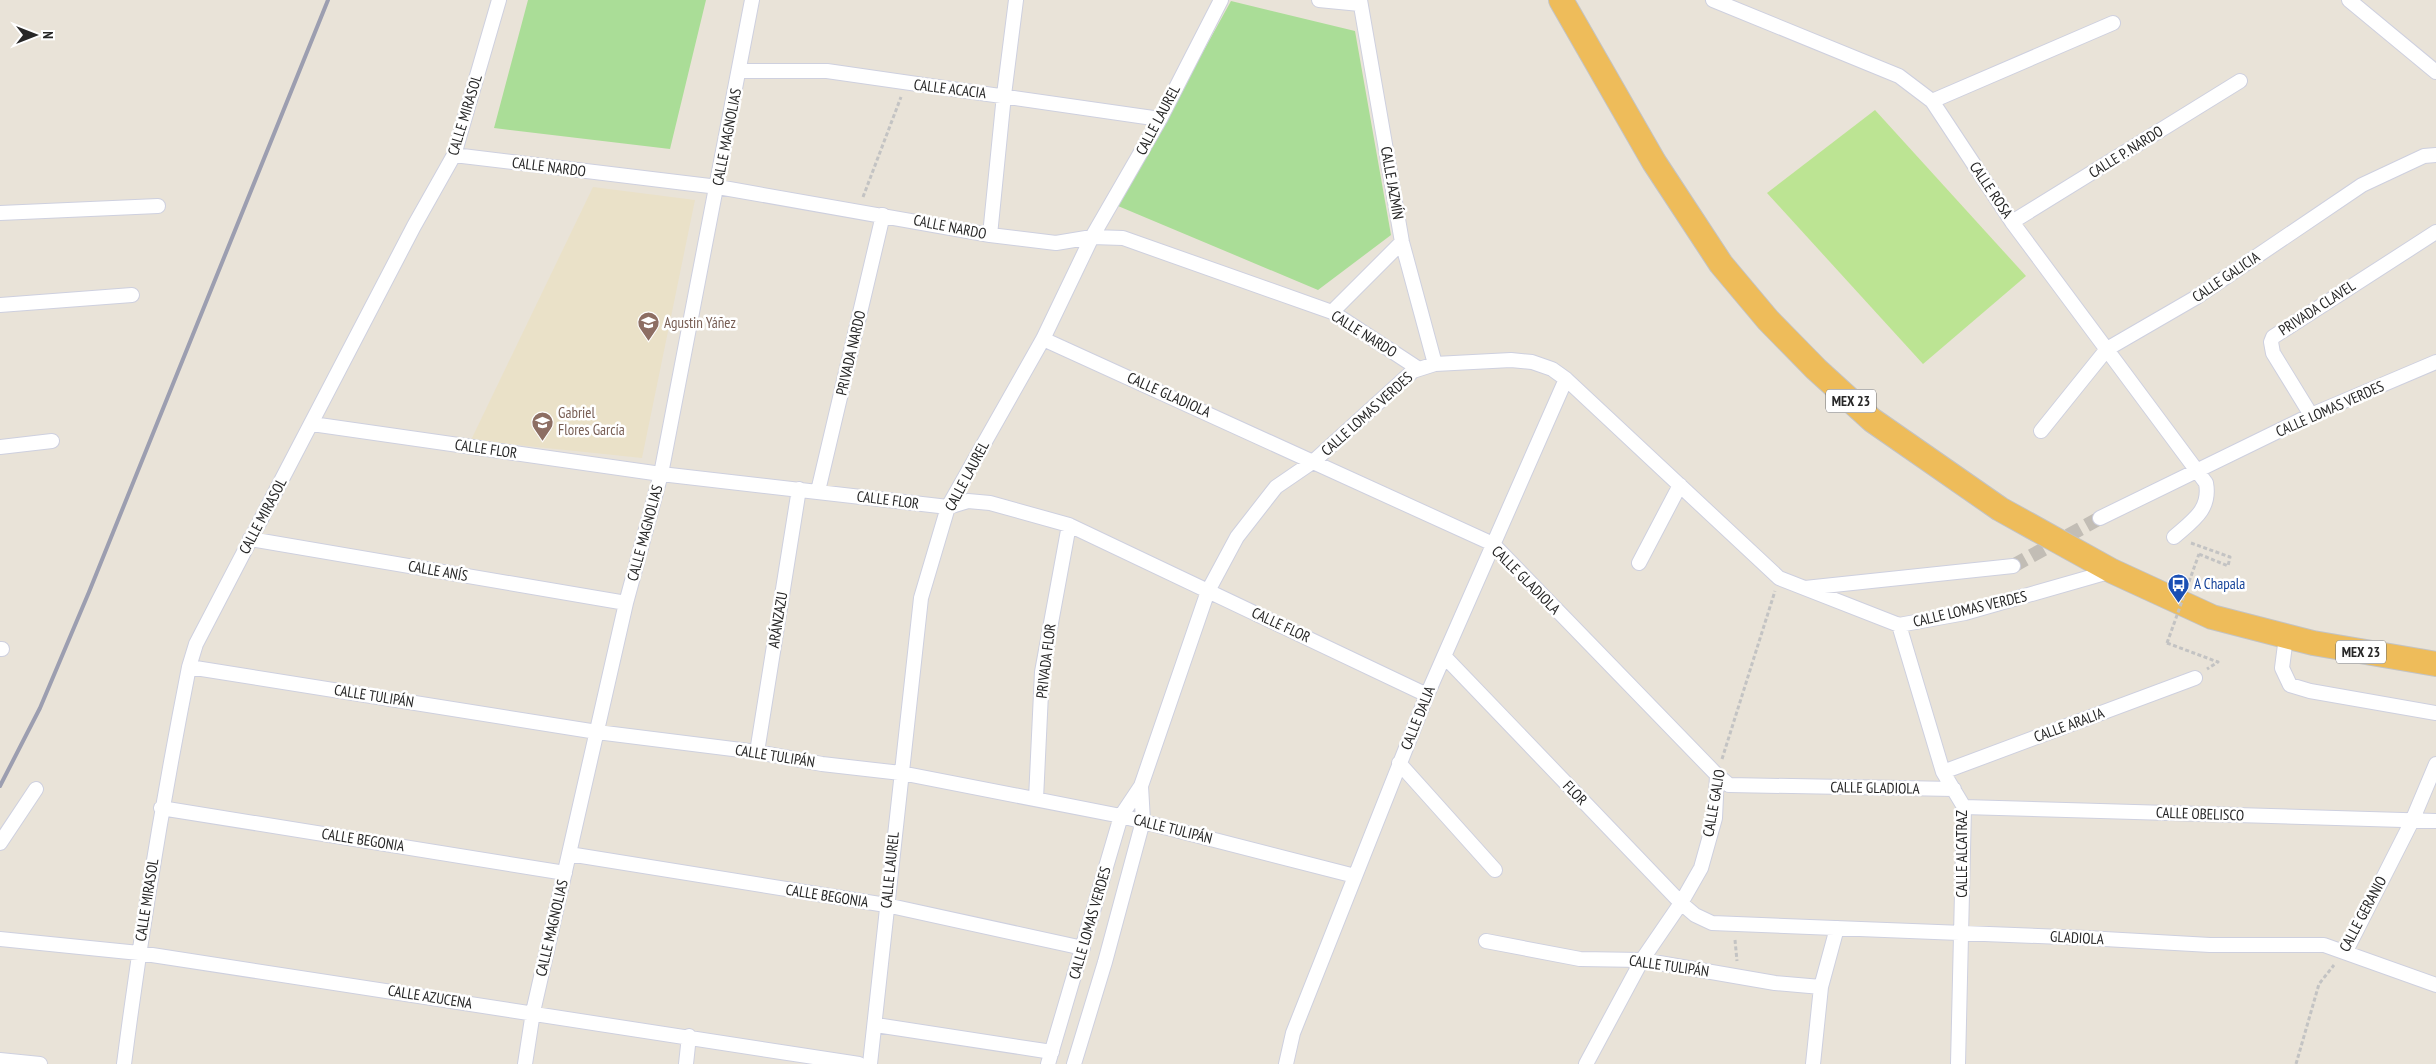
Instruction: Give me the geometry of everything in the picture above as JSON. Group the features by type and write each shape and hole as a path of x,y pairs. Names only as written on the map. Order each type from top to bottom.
{"highway":[{"name":"MEX 23","path":"1561,0 1654,162 1721,264 1768,320 1816,369 1872,420 2000,509 2112,570 2212,617 2286,637 2383,656 2436,664"}],"street":[{"name":"CALLE MIRASOL","path":"124,1064 161,808 189,667 196,644 414,226 454,155 499,0"},
{"name":"CALLE MAGNOLIAS","path":"525,1064 533,1012 626,603 661,474 718,187 752,0"},
{"path":"990,235 1016,0"},
{"name":"CALLE LAUREL","path":"870,1064 876,1025 886,905 921,598 948,507 1043,338 1092,237 1160,119 1220,0"},
{"path":"1319,0 1360,2"},
{"name":"CALLE ROSA","path":"1713,0 1899,76 1932,101 2012,222 2198,471"},
{"path":"2349,0 2436,72"},
{"name":"CALLE JAZMÍN","path":"1360,2 1402,242 1435,364"},
{"path":"1932,101 2113,23"},
{"name":"CALLE ACACIA","path":"740,71 827,71 1160,119"},
{"name":"CALLE P. NARDO","path":"2012,222 2240,81"},
{"name":"CALLE NARDO","path":"454,155 718,187 990,235 1056,243 1092,237 1123,238 1332,312 1419,369"},
{"name":"CALLE GALICIA","path":"2041,431 2107,349 2195,298 2362,184 2424,156 2436,155"},
{"path":"0,213 158,206"},
{"name":"PRIVADA NARDO","path":"818,491 883,215"},
{"name":"PRIVADA CLAVEL","path":"2311,415 2273,353 2270,342 2273,337 2436,232"},
{"path":"1332,312 1402,242"},
{"path":"0,305 132,295"},
{"name":"CALLE GLADIOLA","path":"1043,338 1492,544 1717,775 1729,785 1747,787 1954,789"},
{"name":"CALLE LOMAS VERDES","path":"1050,1058 1084,948 1121,816 1141,786 1208,591 1236,537 1276,488 1314,461 1413,371 1435,364 1487,360 1532,362 1552,369 1566,378 1779,578 1801,589 1900,625 1965,613 2112,570"},
{"name":"CALLE LOMAS VERDES","path":"2100,518 2311,415 2436,362"},
{"name":"CALLE DALIA","path":"1286,1064 1293,1033 1427,695 1566,378"},
{"name":"CALLE FLOR","path":"312,424 661,474 948,507 968,501 990,503 1069,525 1427,695"},
{"path":"0,447 52,441"},
{"path":"2174,537 2206,506 2208,494 2206,483 2198,471"},
{"path":"1639,563 1680,485"},
{"name":"ARÁNZAZU","path":"757,752 799,489"},
{"name":"PRIVADA FLOR","path":"1036,799 1042,672 1069,525"},
{"name":"CALLE ANÍS","path":"250,539 626,603"},
{"path":"1801,589 2013,566"},
{"name":"CALLE ALCATRAZ","path":"1900,625 1944,772 1964,807 1958,1064"},
{"path":"2286,637 2282,668 2290,685 2310,691 2436,712"},
{"name":"FLOR","path":"1444,656 1681,903 1695,915 1712,923"},
{"name":"CALLE TULIPÁN","path":"189,667 597,732 757,752 822,764 901,773 1121,816 1355,876"},
{"name":"CALLE ARALIA","path":"1944,772 2195,678"},
{"path":"1400,763 1495,870"},
{"name":"CALLE GERANIO","path":"2346,951 2412,821 2436,764"},
{"name":"CALLE GALIO","path":"1586,1064 1642,960 1681,903 1701,868 1712,827 1717,775"},
{"name":"CALLE LOMAS VERDES","path":"1074,1064 1106,962 1143,821 1141,786"},
{"path":"0,843 36,789"},
{"name":"CALLE OBELISCO","path":"1964,807 2436,821"},
{"name":"CALLE BEGONIA","path":"161,808 564,873"},
{"name":"CALLE BEGONIA","path":"569,854 886,905 1084,948"},
{"name":"GLADIOLA","path":"1712,923 2210,946 2324,946 2346,951 2436,986"},
{"path":"1813,1064 1822,987 1837,928"},
{"name":"CALLE AZUCENA","path":"0,940 139,953 689,1036 859,1064"},
{"name":"CALLE TULIPÁN","path":"1486,941 1580,959 1642,960 1775,984 1822,987"},
{"path":"876,1025 1050,1058"},
{"path":"686,1064 689,1036"},
{"path":"0,1060 40,1064"}],"path":[{"path":"857,211 906,83"},
{"path":"2174,537 2230,557 2228,566 2199,554 2167,643 2218,662 2195,678"},
{"name":"CALLE GALIO","path":"1717,775 1779,578"},
{"path":"1732,924 1736,943 1738,977"},
{"name":"CALLE GERANIO","path":"2296,1064 2319,984 2346,951"}],"shaded area":[{"path":"593,187 695,200 642,458 471,440"}],"green space":[{"path":"528,0 706,0 670,149 494,128"},
{"path":"1231,1 1355,31 1391,235 1318,290 1118,206"},
{"path":"1875,110 2026,276 1923,364 1767,193"}],"tunnel":[{"path":"2013,566 2100,518"}],"railway":[{"path":"0,786 40,708 89,592 328,0"}],"place":[{"name":"Agustin Yáñez","path":"648,342"},
{"name":"Gabriel Flores García","path":"542,441"},
{"name":"A Chapala","path":"2178,603"}]}
